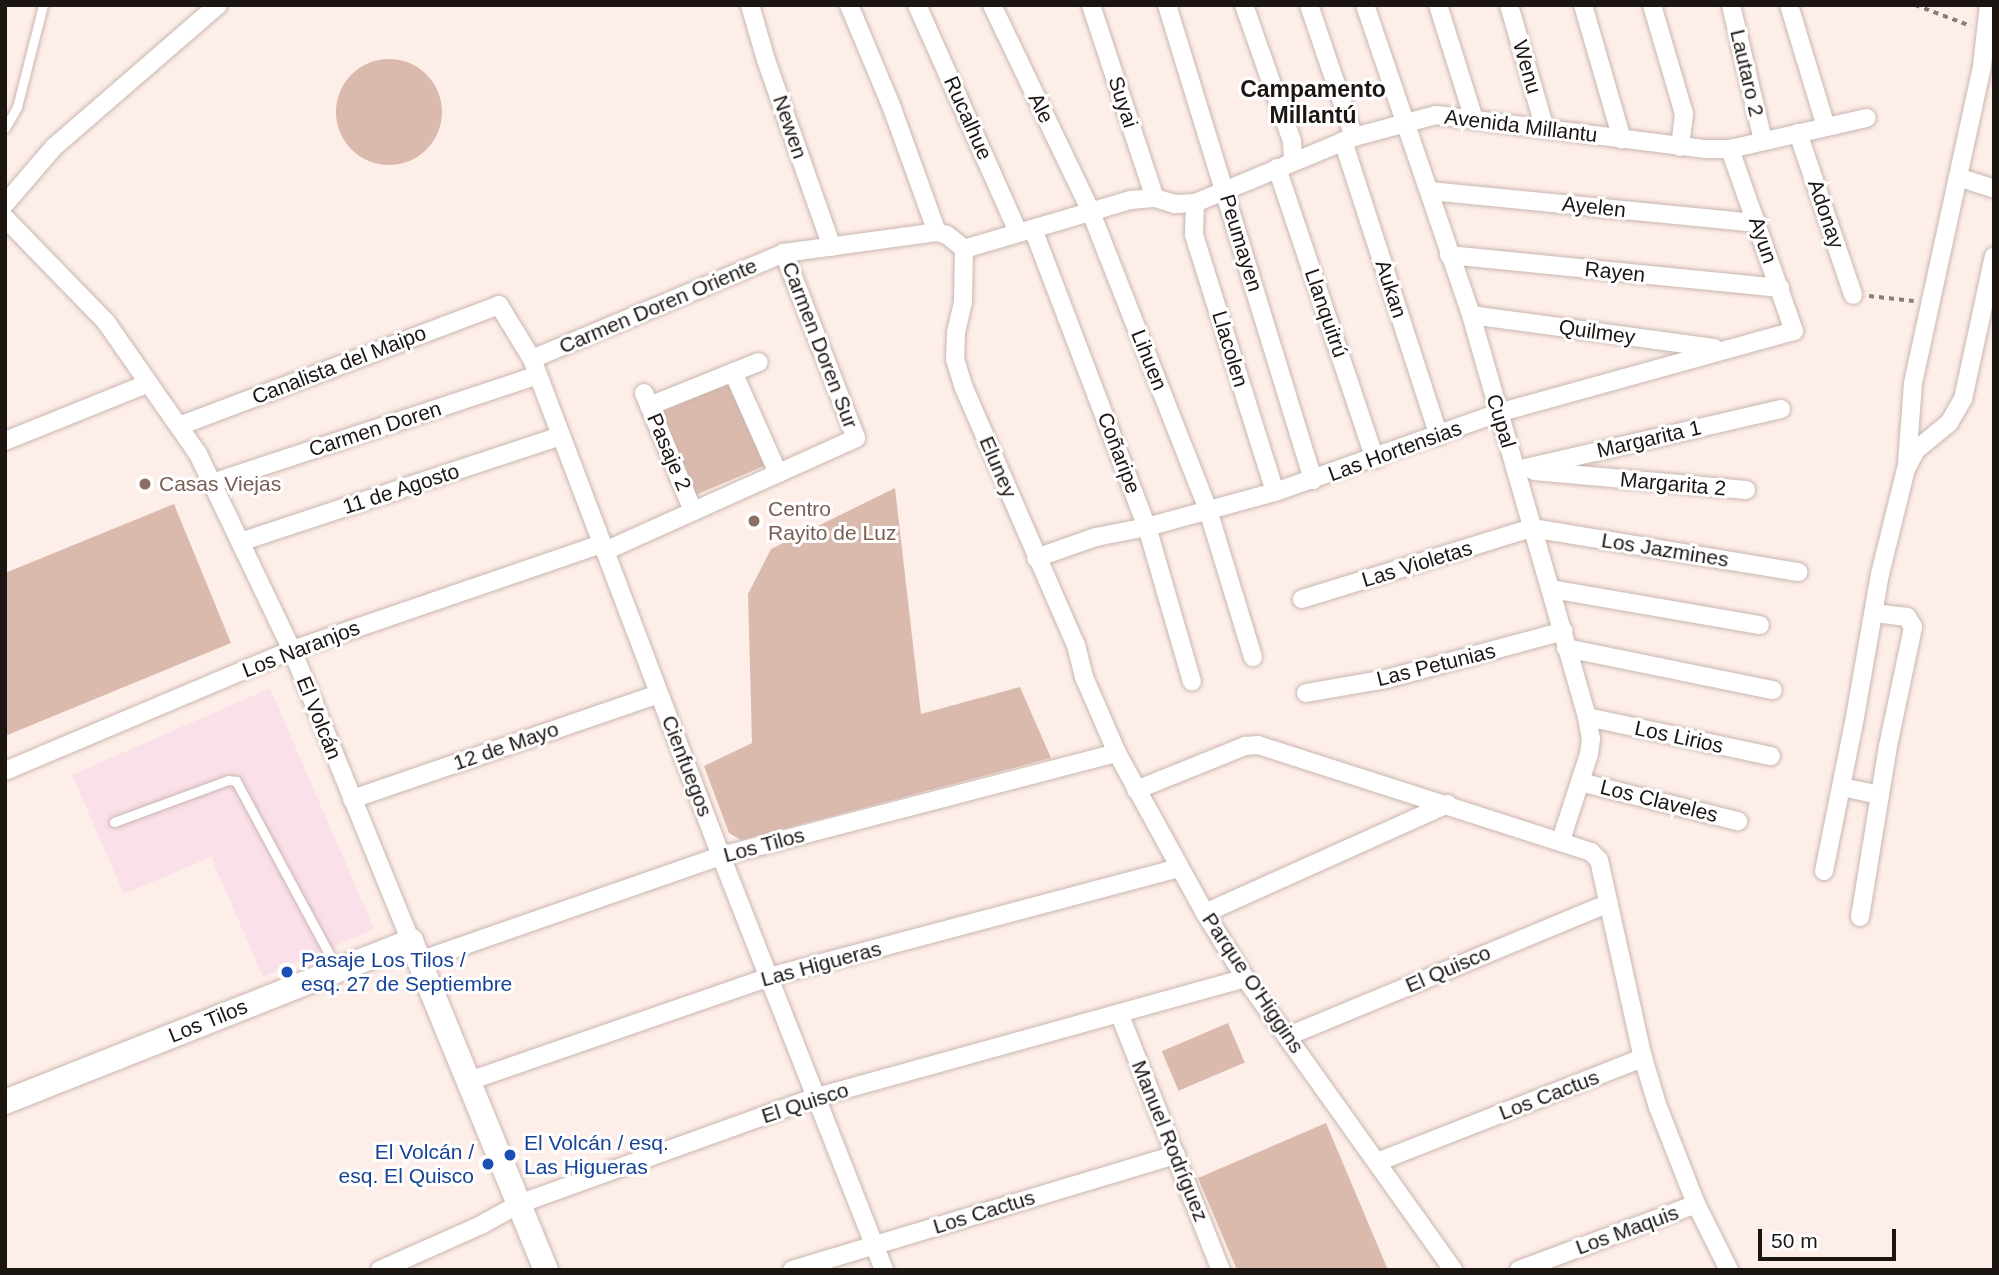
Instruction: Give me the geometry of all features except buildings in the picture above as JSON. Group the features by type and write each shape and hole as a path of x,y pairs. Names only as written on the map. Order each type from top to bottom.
{"street":[{"path":"5,204 54,147 218,5"},
{"name":"Newen","path":"750,5 766,60 832,247"},
{"path":"849,5 915,166 937,232"},
{"name":"Rucalhue","path":"917,5 1025,230"},
{"name":"Ale","path":"992,5 1090,210"},
{"name":"Suyai","path":"1091,5 1155,198"},
{"name":"Peumayen","path":"1167,5 1313,480"},
{"name":"Llanquitrú","path":"1244,5 1292,141 1285,164 1375,459"},
{"name":"Aukan","path":"1309,5 1439,436"},
{"name":"Cupal","path":"1365,5 1471,315 1587,717 1590,754 1561,840"},
{"path":"1437,5 1474,119"},
{"name":"Wenu","path":"1509,5 1545,129"},
{"path":"1583,5 1622,139"},
{"path":"1652,5 1684,114 1680,147"},
{"name":"Lautaro 2","path":"1731,5 1763,141"},
{"path":"1789,5 1826,127"},
{"path":"1824,871 1842,788 1873,613 1906,469 1913,383 1982,66 1989,5"},
{"name":"Avenida Millantu","path":"964,249 1090,210 1155,198 1175,204 1195,203 1348,139 1405,121 1436,115 1680,147 1730,149 1867,118"},
{"name":"Adonay","path":"1798,133 1853,295"},
{"name":"Ayun","path":"1730,149 1794,331"},
{"path":"1958,177 1994,189"},
{"name":"Ayelen","path":"1430,191 1757,223"},
{"name":"Llacolen","path":"1195,203 1194,235 1275,492"},
{"name":"Lihuen","path":"1090,210 1208,510 1253,657"},
{"name":"El Volcán","path":"5,218 106,322 198,454 292,650 546,1270"},
{"name":"Coñaripe","path":"1025,230 1147,527 1192,682"},
{"path":"783,253 937,232 947,235 964,249"},
{"name":"Eluney","path":"964,249 963,302 956,333 955,359 964,388 1076,645 1084,677"},
{"name":"Carmen Doren Oriente","path":"535,367 783,253"},
{"name":"Carmen Doren Sur","path":"783,253 856,438"},
{"name":"Rayen","path":"1449,255 1780,288"},
{"path":"1906,469 1916,450 1949,423 1963,399 1994,256"},
{"name":"Cienfuegos","path":"499,304 535,367 721,856 884,1270"},
{"name":"Canalista del Maipo","path":"179,426 499,304"},
{"name":"Quilmey","path":"1471,315 1724,349"},
{"name":"Las Hortensias","path":"1036,558 1096,537 1147,527 1275,492 1375,459 1499,413 1794,331"},
{"path":"759,362 733,372 778,473"},
{"name":"Carmen Doren","path":"212,484 535,367"},
{"name":"Pasaje 2","path":"694,511 646,400 733,372"},
{"path":"5,441 149,383"},
{"name":"Margarita 1","path":"1517,470 1780,409"},
{"name":"11 de Agosto","path":"240,542 561,436"},
{"name":"Los Naranjos","path":"5,771 292,650 603,547 694,511 856,438"},
{"name":"Margarita 2","path":"1517,470 1746,490"},
{"name":"Los Jazmines","path":"1532,528 1798,572"},
{"name":"Las Violetas","path":"1302,599 1532,528"},
{"path":"1551,589 1759,625"},
{"path":"1860,917 1880,795 1913,628 1907,617 1873,613"},
{"path":"1565,639 1773,690"},
{"name":"Las Petunias","path":"1307,693 1386,679 1565,639"},
{"name":"Parque O'Higgins","path":"1084,677 1136,790 1245,978 1453,1270"},
{"name":"12 de Mayo","path":"352,799 659,694"},
{"name":"Los Lirios","path":"1587,717 1771,756"},
{"path":"1136,790 1254,745 1448,804 1591,852 1599,860 1643,1058 1676,1156 1729,1270"},
{"name":"Los Tilos","path":"5,1102 337,971 415,951 721,856 1117,753"},
{"name":"Los Claveles","path":"1580,782 1738,821"},
{"path":"1842,788 1880,795"},
{"path":"1205,913 1448,804"},
{"name":"Las Higueras","path":"469,1081 769,977 1179,868"},
{"name":"El Quisco","path":"1287,1036 1609,903"},
{"name":"El Quisco","path":"380,1270 481,1225 519,1204 817,1097 1245,978"},
{"name":"Manuel Rodríguez","path":"1119,1013 1221,1270"},
{"name":"Los Cactus","path":"1377,1162 1643,1058"},
{"name":"Los Cactus","path":"792,1270 1176,1155"},
{"name":"Los Maquis","path":"1518,1270 1696,1204"}],"lane":[{"path":"5,128 17,107 43,5"},
{"path":"114,822 228,780 236,781 337,971"}],"path":[{"path":"1915,5 1976,28"},
{"path":"1875,296 1918,302"}],"shaded area":[{"path":"389,59 409,63 426,75 438,92 442,112 438,132 426,149 409,161 389,165 369,161 352,149 340,132 336,112 340,92 352,75 369,63"},
{"path":"729,383 764,466 696,495 661,412"},
{"path":"895,488 921,714 1020,687 1051,758 741,840 729,833 704,766 752,743 748,594 771,549"},
{"path":"174,504 231,643 5,736 5,573"},
{"path":"270,688 374,929 263,977 211,857 124,894 72,775"},
{"path":"1228,1023 1245,1063 1179,1091 1162,1051"},
{"path":"1326,1123 1388,1270 1237,1270 1198,1178"}],"place":[{"name":"Casas Viejas","path":"145,484"},
{"name":"Centro Rayito de Luz","path":"754,521"},
{"name":"Pasaje Los Tilos / esq. 27 de Septiembre","path":"287,972"},
{"name":"El Volcán / esq. Las Higueras","path":"510,1155"},
{"name":"El Volcán / esq. El Quisco","path":"488,1164"}],"district":[{"name":"Campamento Millantú","path":"1313,102"}]}
